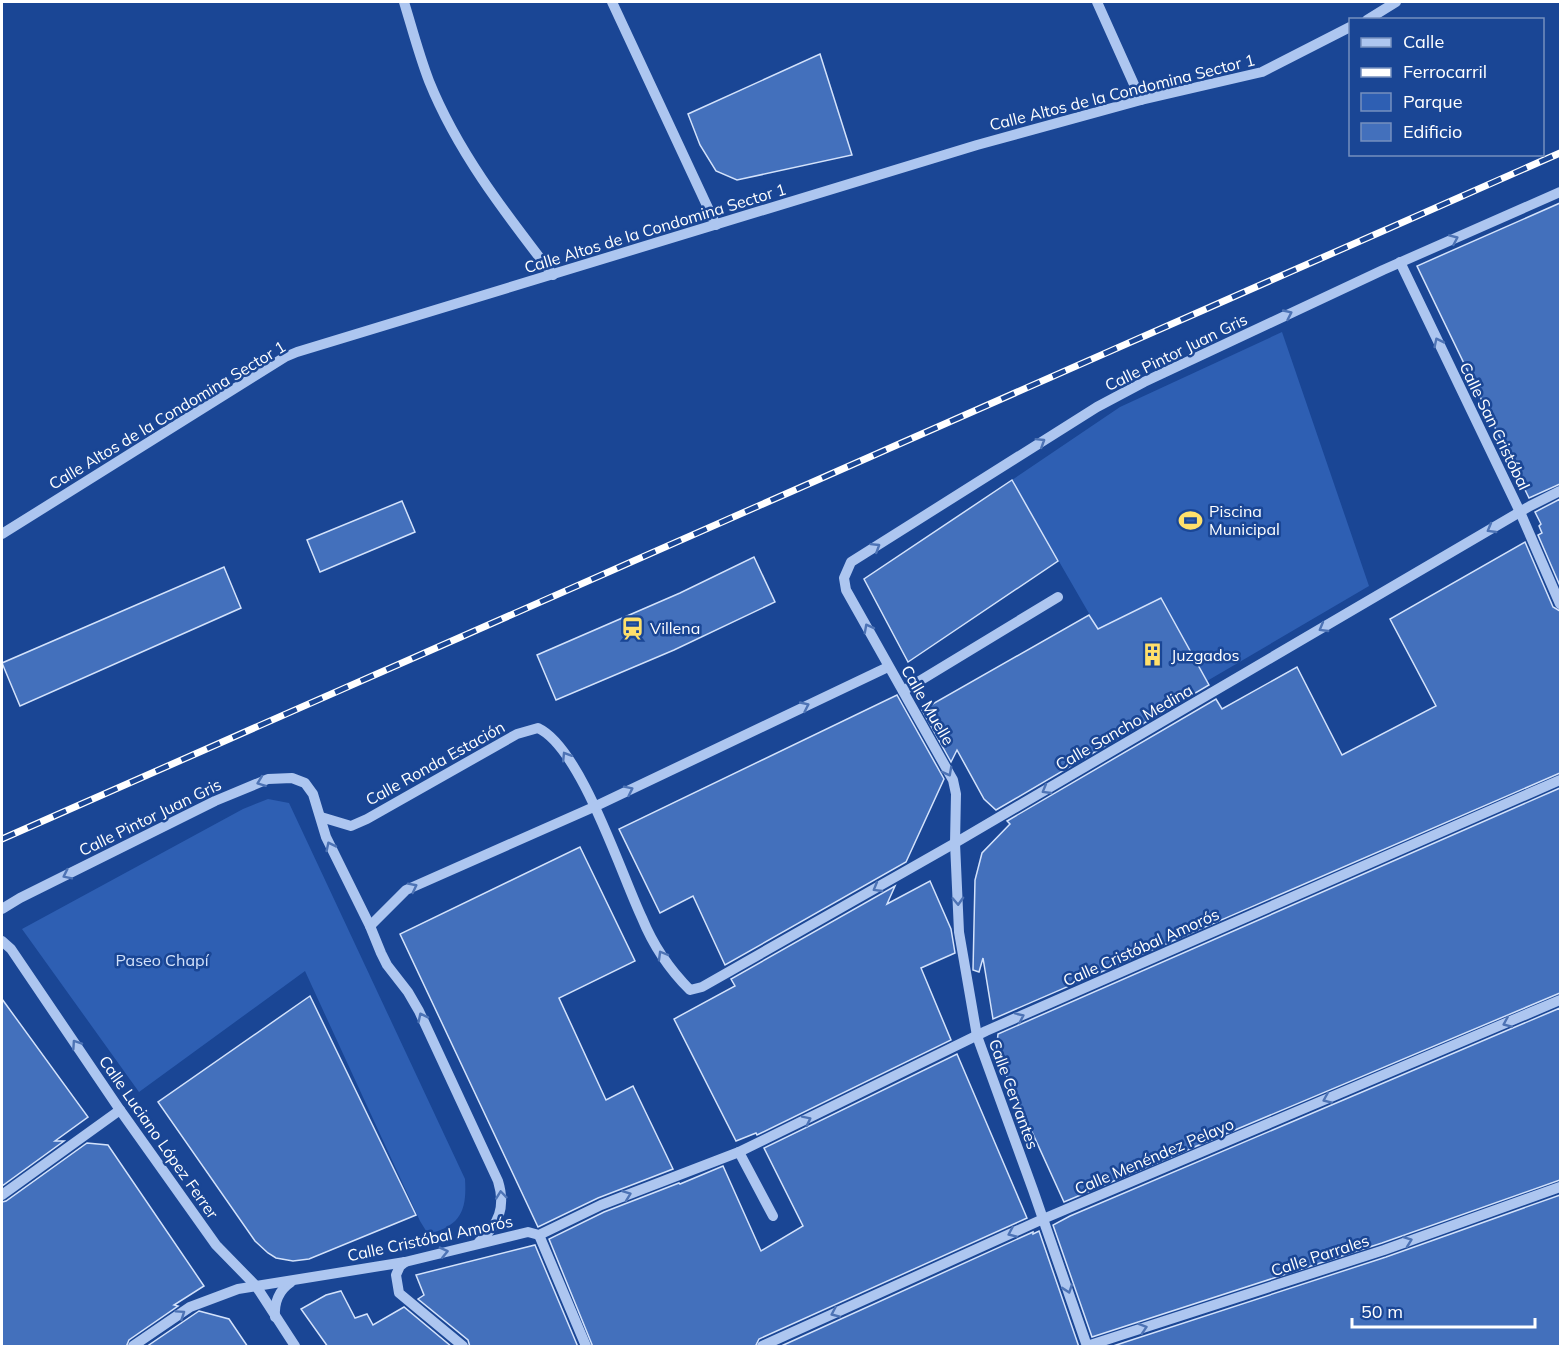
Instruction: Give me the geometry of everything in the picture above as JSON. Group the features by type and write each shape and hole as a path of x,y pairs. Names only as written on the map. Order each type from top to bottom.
{"street":[{"path":"404,2 429,80 455,136 490,193 553,275"},
{"path":"612,2 716,225"},
{"path":"1097,2 1141,100"},
{"path":"1369,18 1396,2"},
{"name":"Calle Altos de la Condomina Sector 1","path":"2,534 285,357 977,145 1141,100 1262,72 1349,28"},
{"name":"Calle Pintor Juan Gris","path":"846,590 844,578 851,562 1097,407 1144,382 1400,262 1560,192"},
{"name":"Calle San Cristóbal","path":"1400,262 1520,512 1560,604"},
{"name":"Calle Sancho Medina","path":"596,806 642,921 672,973 690,990 702,987 956,843 1520,512 1560,491"},
{"name":"Calle Muelle","path":"846,590 953,780 956,794 956,843"},
{"path":"903,691 1058,597"},
{"path":"370,926 406,890 596,806 888,667"},
{"name":"Calle Ronda Estación","path":"321,817 351,826 517,734 538,728 548,732 558,742 596,806"},
{"name":"Calle Pintor Juan Gris","path":"2,909 204,807 268,779 292,778 304,783 312,794 321,817"},
{"name":"Calle Cristóbal Amorós","path":"133,1347 190,1307 219,1295 256,1286 287,1283 405,1262 528,1232 539,1235 601,1205 739,1152 976,1036 1560,780"},
{"path":"321,817 326,837 387,965 408,992 419,1011 498,1181 502,1197 500,1215 490,1232 477,1244"},
{"name":"Calle Cervantes","path":"956,843 959,932 976,1036 1087,1347"},
{"name":"Calle Luciano López Ferrer","path":"2,941 11,949 120,1110 216,1245 256,1286 295,1347"},
{"name":"Calle Menéndez Pelayo","path":"762,1347 1043,1219 1560,1000"},
{"path":"2,1195 120,1110"},
{"path":"739,1152 773,1216"},
{"name":"Calle Parrales","path":"1087,1347 1384,1250 1560,1187"},
{"path":"539,1235 586,1347"},
{"path":"405,1262 400,1266 396,1275 399,1293 464,1347"},
{"path":"275,1317 276,1302 287,1283"}],"green space":[{"name":"Piscina Municipal","path":"1282,332 1369,586 1207,681 1161,598 1098,629 1012,480 1120,407"},
{"name":"Paseo Chapí","path":"268,799 289,803 465,1179 465,1200 460,1215 439,1231 428,1234 420,1221 305,971 139,1092 22,929 243,809"}],"building":[{"path":"820,54 852,155 737,180 716,171 700,145 688,114"},
{"path":"1560,203 1560,484 1529,498 1417,266"},
{"path":"1012,480 1058,561 908,662 864,579"},
{"path":"1560,499 1560,586 1538,535 1542,533 1539,526 1541,524 1535,512"},
{"path":"402,501 415,532 320,572 307,540"},
{"path":"1525,542 1553,607 1560,611 1560,773 993,1019 983,958 979,972 973,970 975,880 982,853 1010,824 1007,821 1216,699 1222,709 1297,667 1342,755 1436,706 1390,619"},
{"path":"754,557 775,602 674,650 556,700 537,655 680,593"},
{"path":"224,567 241,608 20,706 2,663"},
{"path":"1161,598 1209,685 996,810 984,799 957,750 951,762 922,710 1089,615 1098,629"},
{"path":"897,695 944,779 906,862 725,965 693,896 660,913 619,829"},
{"path":"1560,788 1560,993 1064,1202 996,1053 998,1034"},
{"path":"580,847 635,961 559,998 606,1100 633,1086 673,1169 598,1198 538,1227 400,934"},
{"path":"930,881 951,929 955,953 921,968 951,1040 757,1135 756,1133 736,1141 674,1019 735,986 731,979 895,886 887,904"},
{"path":"310,996 416,1215 309,1259 293,1261 276,1258 255,1241 158,1102"},
{"path":"2,999 88,1117 55,1141 64,1141 2,1186"},
{"path":"1560,1008 1560,1180 1382,1243 1092,1337 1053,1225"},
{"path":"957,1054 1027,1218 759,1339 755,1347 593,1347 549,1239 604,1212 723,1166 761,1251 803,1226 764,1148"},
{"path":"87,1143 108,1145 204,1286 174,1305 178,1306 129,1340 126,1347 2,1347 2,1202"},
{"path":"1560,1195 1560,1347 1110,1347 1386,1257"},
{"path":"1039,1231 1079,1347 779,1347 1033,1232 1033,1234"},
{"path":"535,1245 578,1347 470,1347 468,1340 418,1299 424,1295 416,1275"},
{"path":"341,1291 355,1318 367,1314 373,1325 404,1307 452,1347 328,1347 301,1309 326,1295"},
{"path":"199,1311 229,1319 248,1347 146,1347"}],"railway":[{"path":"2,839 1560,153"}],"place":[{"name":"Piscina Municipal","path":"1191,520"},
{"name":"Villena","path":"632,628"},
{"name":"Juzgados","path":"1153,655"}]}
